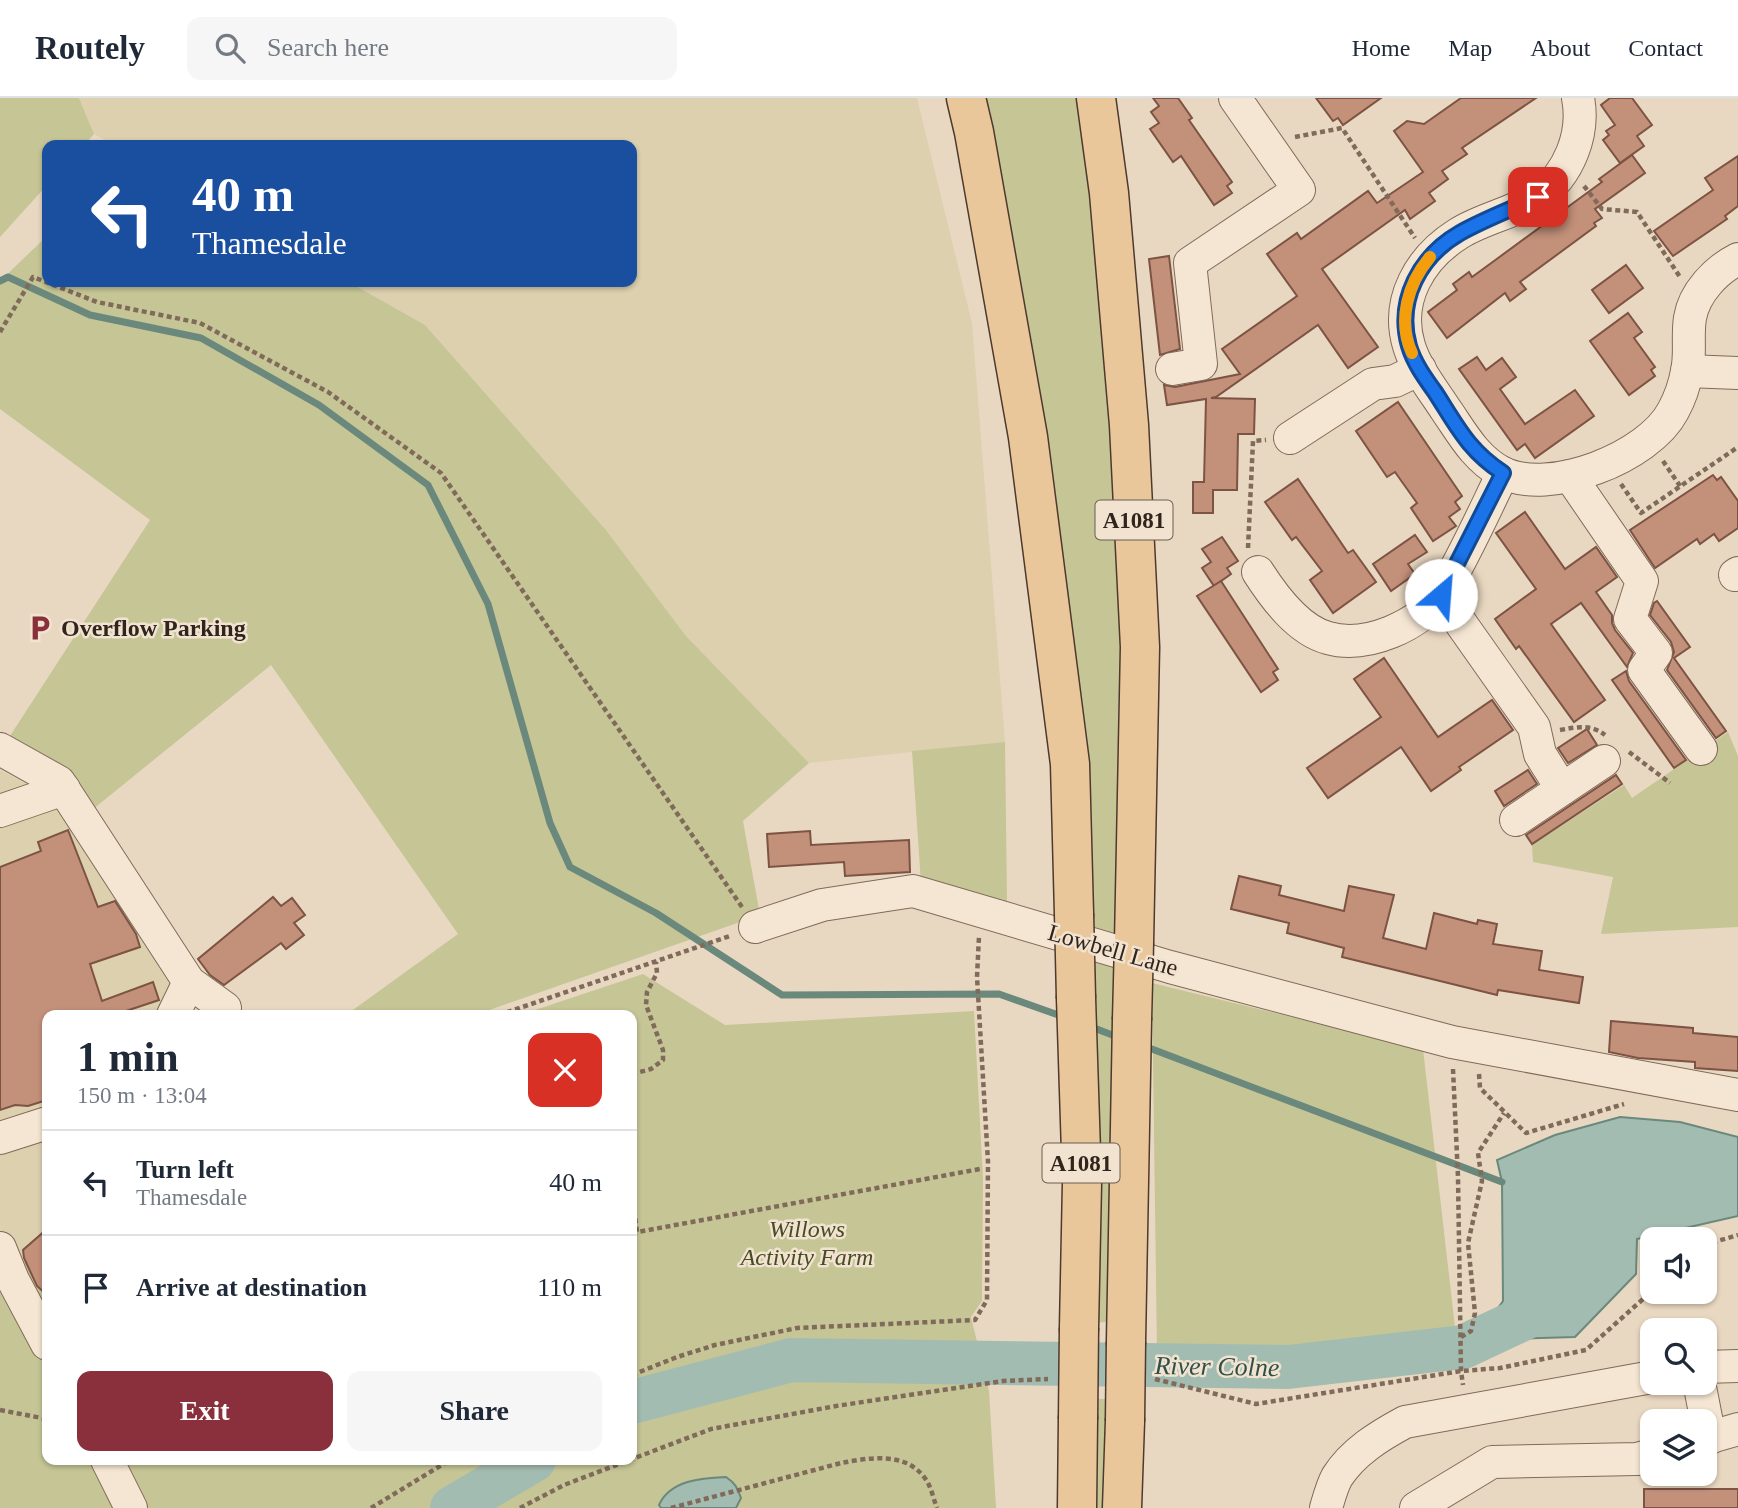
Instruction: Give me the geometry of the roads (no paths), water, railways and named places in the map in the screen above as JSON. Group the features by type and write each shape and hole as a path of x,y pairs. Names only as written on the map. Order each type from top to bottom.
{"main road":[{"name":"A1081","path":"966,98 1028,437 1070,764 1082,1183 1077,1508"},
{"name":"A1081","path":"1096,98 1109,193 1129,425 1140,647 1122,1508"}],"street":[{"path":"1197,364 1190,263 1299,190 1235,98"},
{"path":"1578,98 1579,128 1568,164 1556,181 1538,197 1459,234 1428,258 1413,282 1406,303 1405,327 1409,347 1419,369 1482,460 1503,473 1547,481 1606,463 1632,451 1661,429 1674,411 1687,371 1690,317 1696,301 1707,283 1724,266 1738,259"},
{"path":"1290,438 1373,384 1395,381 1419,369"},
{"path":"1687,371 1738,373"},
{"path":"1258,572 1273,595 1301,623 1326,638 1347,641 1380,636 1402,628 1422,615 1441,595 1503,473"},
{"path":"1570,476 1642,581 1630,619 1656,653 1644,670 1701,748"},
{"path":"1441,595 1534,727 1540,754 1562,789"},
{"path":"0,749 59,782 189,982 225,1009"},
{"path":"1516,820 1604,761"},
{"path":"0,811 64,789"},
{"name":"Lowbell Lane","path":"755,927 822,905 913,891 1170,967 1463,1044 1738,1095"},
{"path":"175,1010 189,982"},
{"path":"0,1138 42,1126"},
{"path":"0,1248 13,1280 42,1335"},
{"path":"1717,1367 1738,1366"},
{"path":"1326,1508 1337,1478 1356,1455 1379,1436 1405,1422 1640,1379"},
{"path":"1416,1508 1492,1462 1640,1458"},
{"path":"110,1465 131,1508"}],"waterway":[{"path":"0,281 8,277 90,315 201,338 319,405 428,485 488,604 550,823 570,867 656,913 782,995 999,994 1064,1017"},
{"path":"1089,1026 1120,1038"},
{"path":"1144,1046 1502,1182"},
{"name":"River Colne","path":"637,1401 791,1360 1288,1367 1463,1347 1529,1316"},
{"name":"River Colne","path":"452,1508 525,1465"}],"place":[{"name":"Overflow Parking","path":"40,628"}],"park label":[{"name":"Willows Activity Farm","path":"807,1243"}]}
